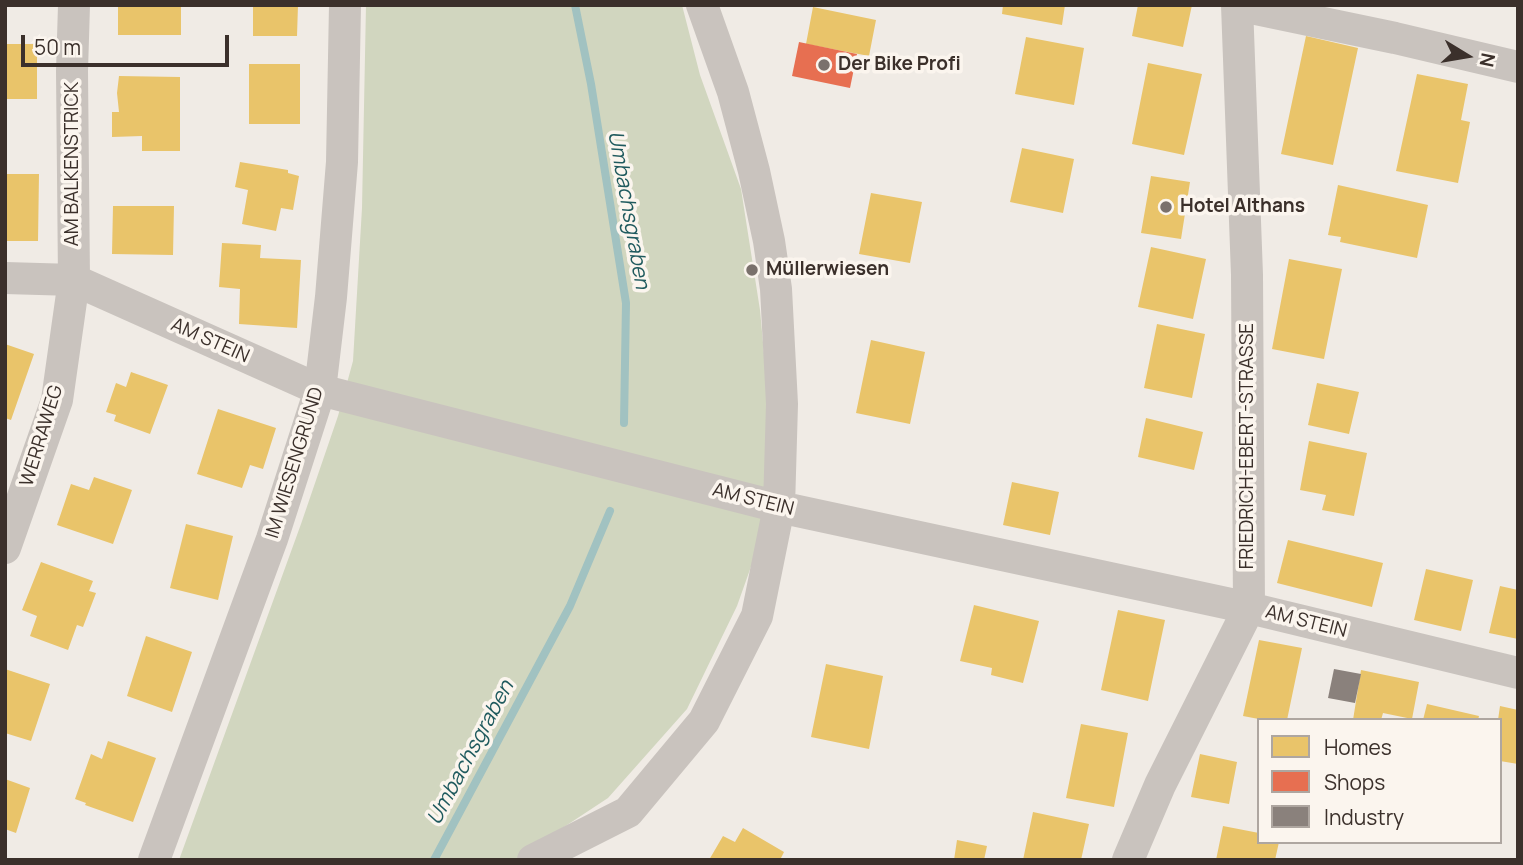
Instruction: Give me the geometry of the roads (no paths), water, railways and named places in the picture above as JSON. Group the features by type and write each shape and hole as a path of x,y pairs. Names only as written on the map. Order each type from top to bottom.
{"street":[{"name":"AM BALKENSTRICK","path":"74,5 74,280"},
{"name":"IM WIESENGRUND","path":"154,860 272,539 320,390 342,162 345,5"},
{"path":"533,860 628,812 704,721 757,616 779,507 782,404 776,289 769,241 733,92 702,5"},
{"path":"1237,5 1518,67"},
{"name":"FRIEDRICH-EBERT-STRASSE","path":"1128,860 1160,785 1249,608 1247,275 1237,5"},
{"name":"AM STEIN","path":"5,278 74,280 320,390 779,507 1249,608 1518,673"},
{"name":"WERRAWEG","path":"5,548 57,400 74,280"}],"waterway":[{"name":"Umbachsgraben","path":"575,5 591,84 626,303 624,423"},
{"name":"Umbachsgraben","path":"434,860 570,606 610,511"}],"place":[{"name":"Der Bike Profi","path":"824,65"},
{"name":"Hotel Althans","path":"1166,207"},
{"name":"Müllerwiesen","path":"752,270"}]}
